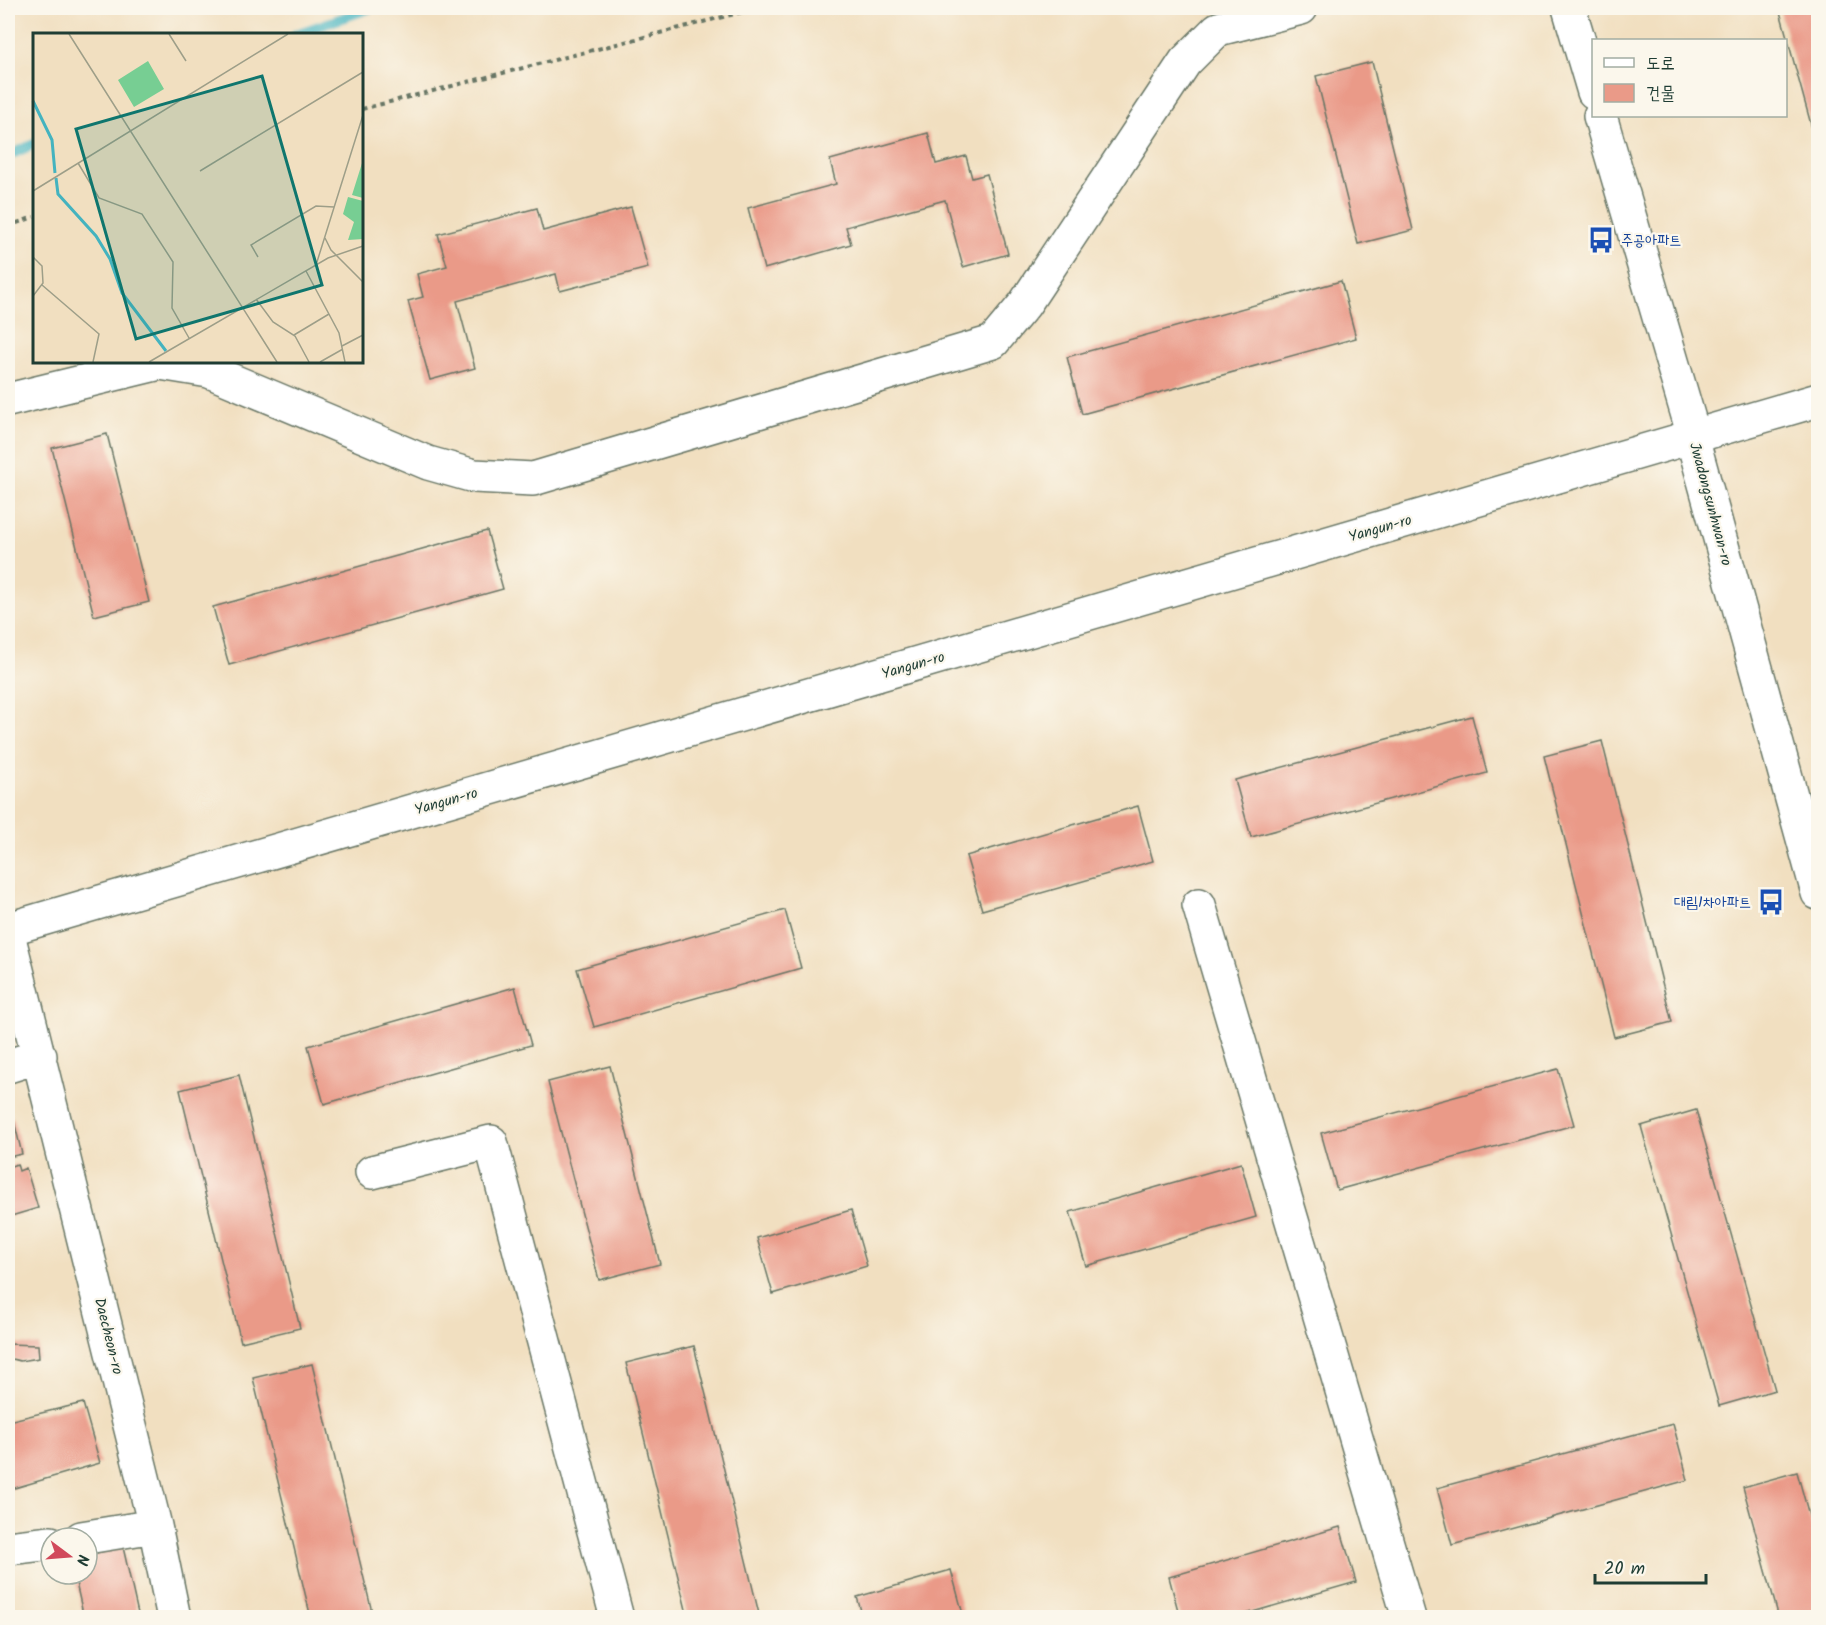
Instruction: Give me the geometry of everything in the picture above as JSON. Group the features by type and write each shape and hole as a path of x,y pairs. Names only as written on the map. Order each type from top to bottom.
{"street":[{"path":"8,400 160,363 209,371 428,463 474,476 533,479 982,346 993,342 1023,305 1185,62 1218,28 1301,8"},
{"path":"1569,8 1592,89"},
{"name":"Jwadongsunhwan-ro","path":"1600,117 1691,426 1692,437 1818,893"},
{"name":"Yangun-ro","path":"8,928 1818,400"},
{"path":"1199,905 1409,1617"},
{"name":"Daecheon-ro","path":"8,934 155,1526 174,1617"},
{"path":"8,1066 40,1056"},
{"path":"372,1172 491,1142 617,1617"},
{"path":"99,1535 155,1526"},
{"path":"8,1548 39,1544"}],"path":[{"path":"363,109 758,8"},
{"path":"8,226 33,217"}],"building":[{"path":"1779,8 1818,8 1818,150"},
{"path":"1372,62 1413,230 1358,244 1316,76"},
{"path":"928,133 936,164 966,156 972,178 987,174 1008,254 963,267 945,200 846,227 851,244 764,269 748,208 836,184 830,160"},
{"path":"631,207 648,268 560,291 556,274 457,301 475,368 430,380 408,301 423,297 417,274 447,266 438,234 537,208 543,231"},
{"path":"1341,281 1356,338 1082,414 1067,357"},
{"path":"107,434 149,602 94,616 52,448"},
{"path":"487,531 503,589 229,665 213,607"},
{"path":"1472,716 1487,773 1251,837 1235,780"},
{"path":"1602,741 1672,1022 1614,1037 1544,756"},
{"path":"1138,806 1153,861 982,910 966,856"},
{"path":"785,910 801,968 594,1027 577,969"},
{"path":"515,987 531,1045 324,1104 308,1046"},
{"path":"610,1066 660,1264 599,1280 548,1082"},
{"path":"1558,1069 1574,1125 1337,1190 1321,1133"},
{"path":"239,1075 300,1328 241,1342 180,1090"},
{"path":"1696,1110 1775,1390 1719,1406 1641,1126"},
{"path":"13,1117 22,1154 8,1157 8,1119"},
{"path":"1241,1163 1256,1217 1086,1266 1070,1212"},
{"path":"17,1164 19,1171 26,1168 38,1208 8,1217 8,1167"},
{"path":"851,1210 867,1266 773,1294 757,1238"},
{"path":"8,1344 38,1345 39,1358 20,1361 8,1358"},
{"path":"694,1346 760,1618 688,1618 626,1363"},
{"path":"312,1364 373,1616 368,1618 311,1618 253,1378"},
{"path":"83,1403 100,1463 8,1490 8,1421"},
{"path":"1673,1424 1688,1480 1452,1545 1437,1488"},
{"path":"1797,1472 1818,1548 1818,1618 1779,1618 1743,1487"},
{"path":"1340,1527 1356,1582 1232,1618 1180,1618 1169,1577"},
{"path":"123,1547 139,1618 84,1618 77,1586 99,1586 99,1552"},
{"path":"951,1570 964,1618 863,1618 857,1597"}],"waterway":[{"path":"299,33 371,8"},
{"path":"8,156 33,144"}],"place":[{"name":"주공아파트","path":"1601,240"},
{"name":"대림1차아파트","path":"1771,902"}]}
